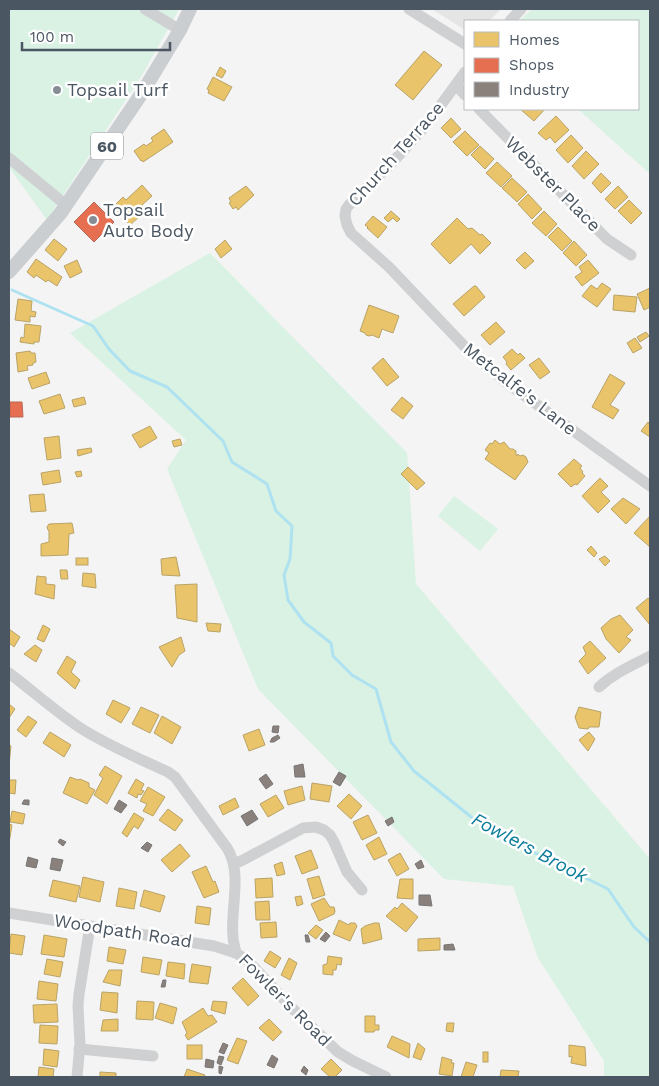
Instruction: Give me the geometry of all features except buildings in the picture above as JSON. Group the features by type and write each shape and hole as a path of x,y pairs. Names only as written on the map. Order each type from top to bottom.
{"main road":[{"name":"60","path":"9,272 60,214 142,93 180,30 190,9"}],"street":[{"path":"145,9 180,30"},
{"path":"409,9 464,43"},
{"path":"511,20 521,9"},
{"name":"Church Terrace","path":"346,212 352,201 392,164 427,124 464,73"},
{"path":"456,85 464,94"},
{"name":"Webster Place","path":"480,110 607,239 631,255"},
{"path":"9,158 66,205"},
{"name":"Metcalfe's Lane","path":"346,212 346,220 351,233 389,267 474,356 507,383 650,486"},
{"path":"599,687 623,670 650,656"},
{"name":"Fowler's Road","path":"9,673 80,728 111,746 172,775 177,780 231,855 235,876 233,937 236,952 248,961 331,1046 353,1061 386,1077"},
{"path":"234,864 299,830 307,827 316,827 330,835 347,872 362,890"},
{"name":"Woodpath Road","path":"9,913 214,946 236,952"},
{"path":"77,1077 79,994 90,926"},
{"path":"79,1049 153,1056"}],"shaded area":[{"path":"432,9 501,9 490,20 464,20 464,29"}],"green space":[{"path":"9,9 179,9 142,75 47,220 9,167"},
{"path":"532,9 650,9 650,174 579,110 639,110 639,20 520,20"},
{"path":"210,253 407,453 416,584 650,859 650,1077 604,1077 604,1061 538,958 513,886 444,879 258,689 167,469 186,440 70,333"},
{"path":"454,496 498,529 480,551 438,516"}],"waterway":[{"name":"Fowlers Brook","path":"12,290 93,326 109,349 130,371 167,387 223,441 232,462 267,484 276,511 292,526 290,559 284,575 288,600 304,622 331,643 333,656 352,675 376,689 391,742 414,771 475,820 513,842 608,889 634,927 650,942"}],"place":[{"name":"Topsail Turf","path":"57,90"},
{"name":"Topsail Auto Body","path":"93,220"}]}
